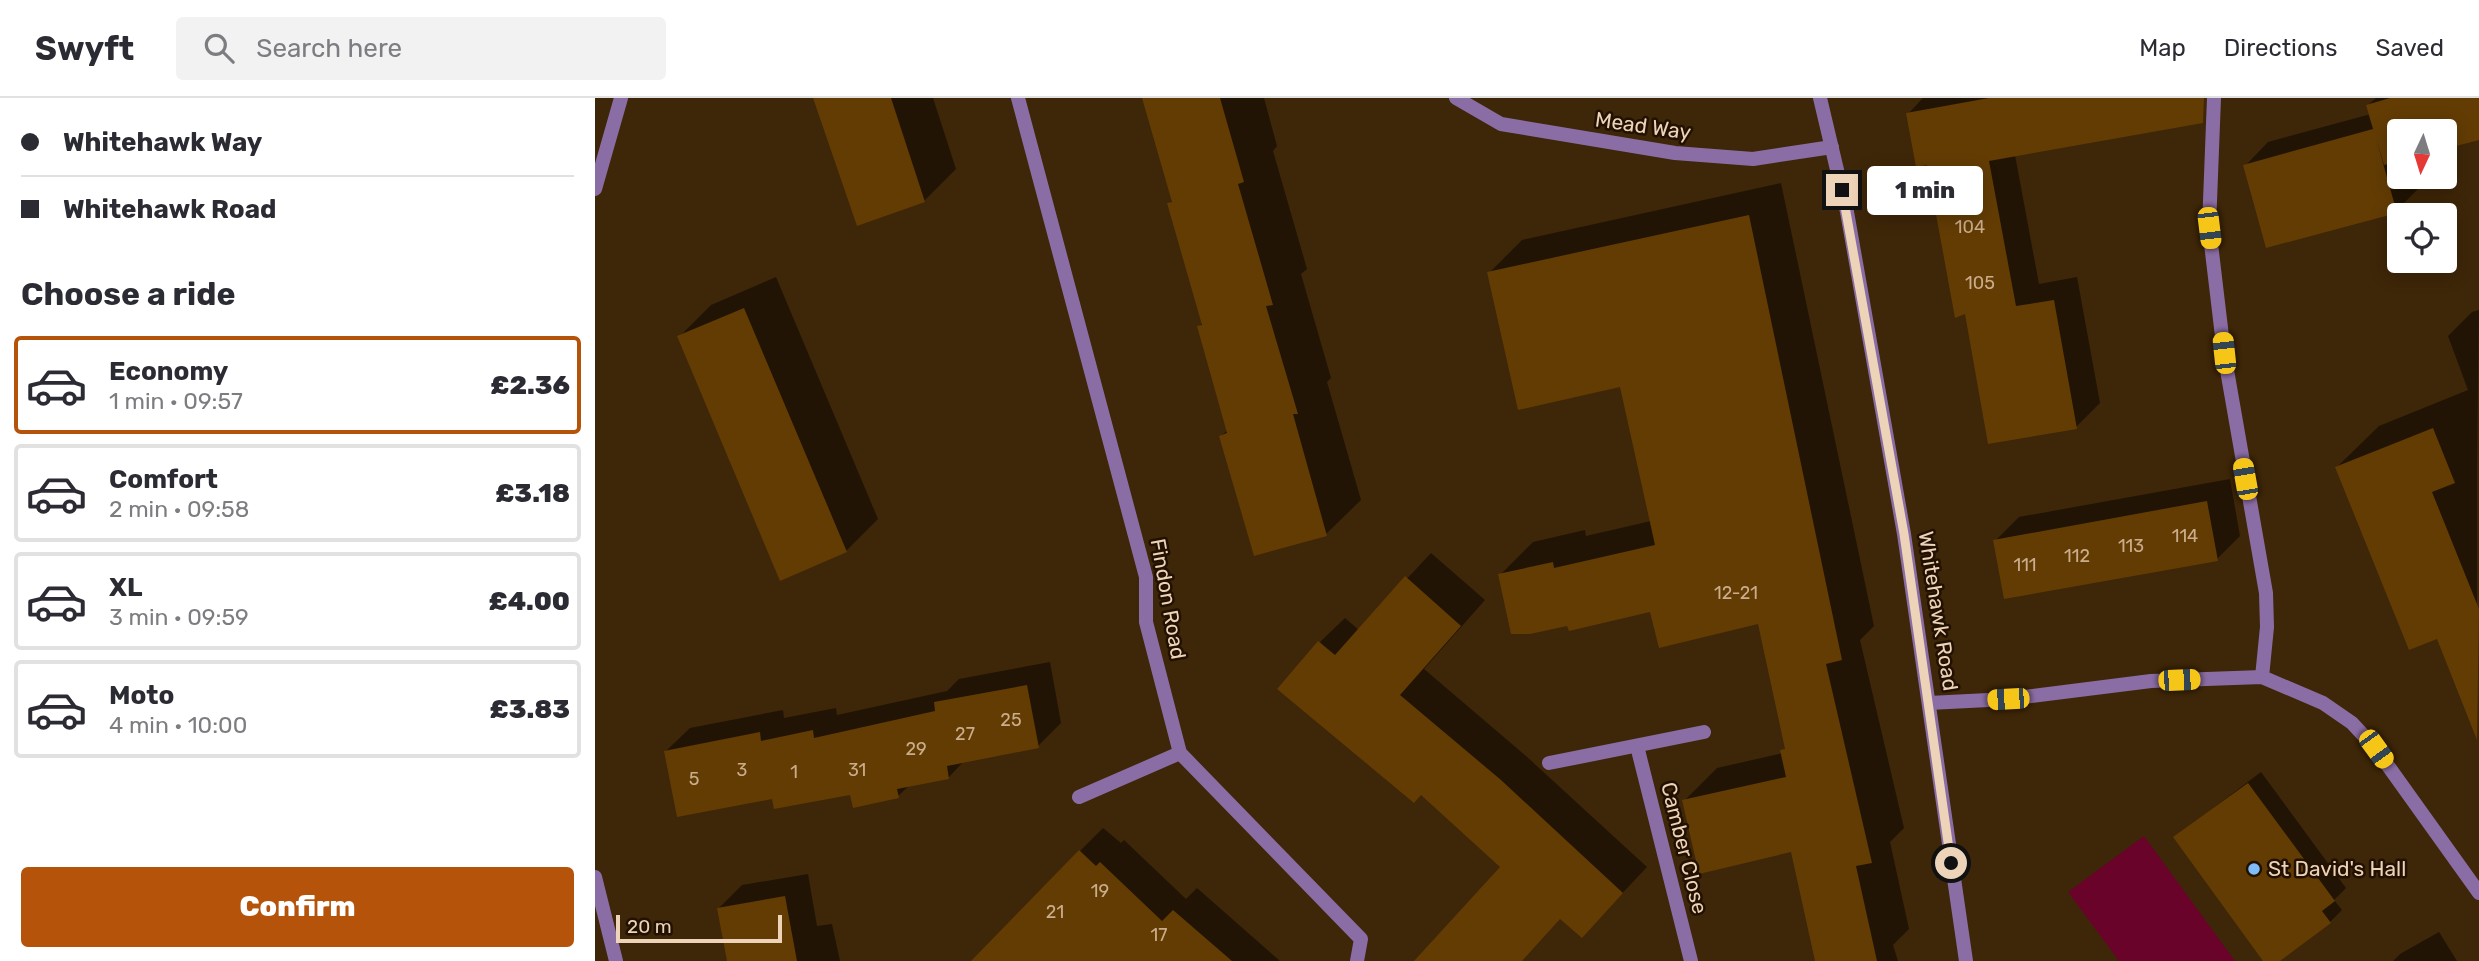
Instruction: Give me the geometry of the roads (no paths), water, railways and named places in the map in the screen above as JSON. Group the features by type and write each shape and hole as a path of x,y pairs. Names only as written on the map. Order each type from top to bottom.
{"street":[{"path":"595,188 621,98"},
{"name":"Findon Road","path":"1018,98 1146,577 1146,622 1180,753 1361,939 1357,961"},
{"name":"Mead Way","path":"1456,98 1501,124 1675,153 1752,159 1832,147"},
{"name":"Whitehawk Road","path":"1820,98 1876,375 1930,703 2008,699 2151,681 2262,677 2323,703 2352,723 2376,749 2479,892"},
{"path":"2214,98 2209,228 2224,353 2266,593 2267,627 2262,677"},
{"path":"1930,703 1966,961"},
{"path":"1549,762 1704,732"},
{"name":"Camber Close","path":"1637,746 1691,961"},
{"path":"1079,797 1180,753"},
{"path":"595,877 616,961"}],"place":[{"name":"St David's Hall","path":"2254,869"}]}
